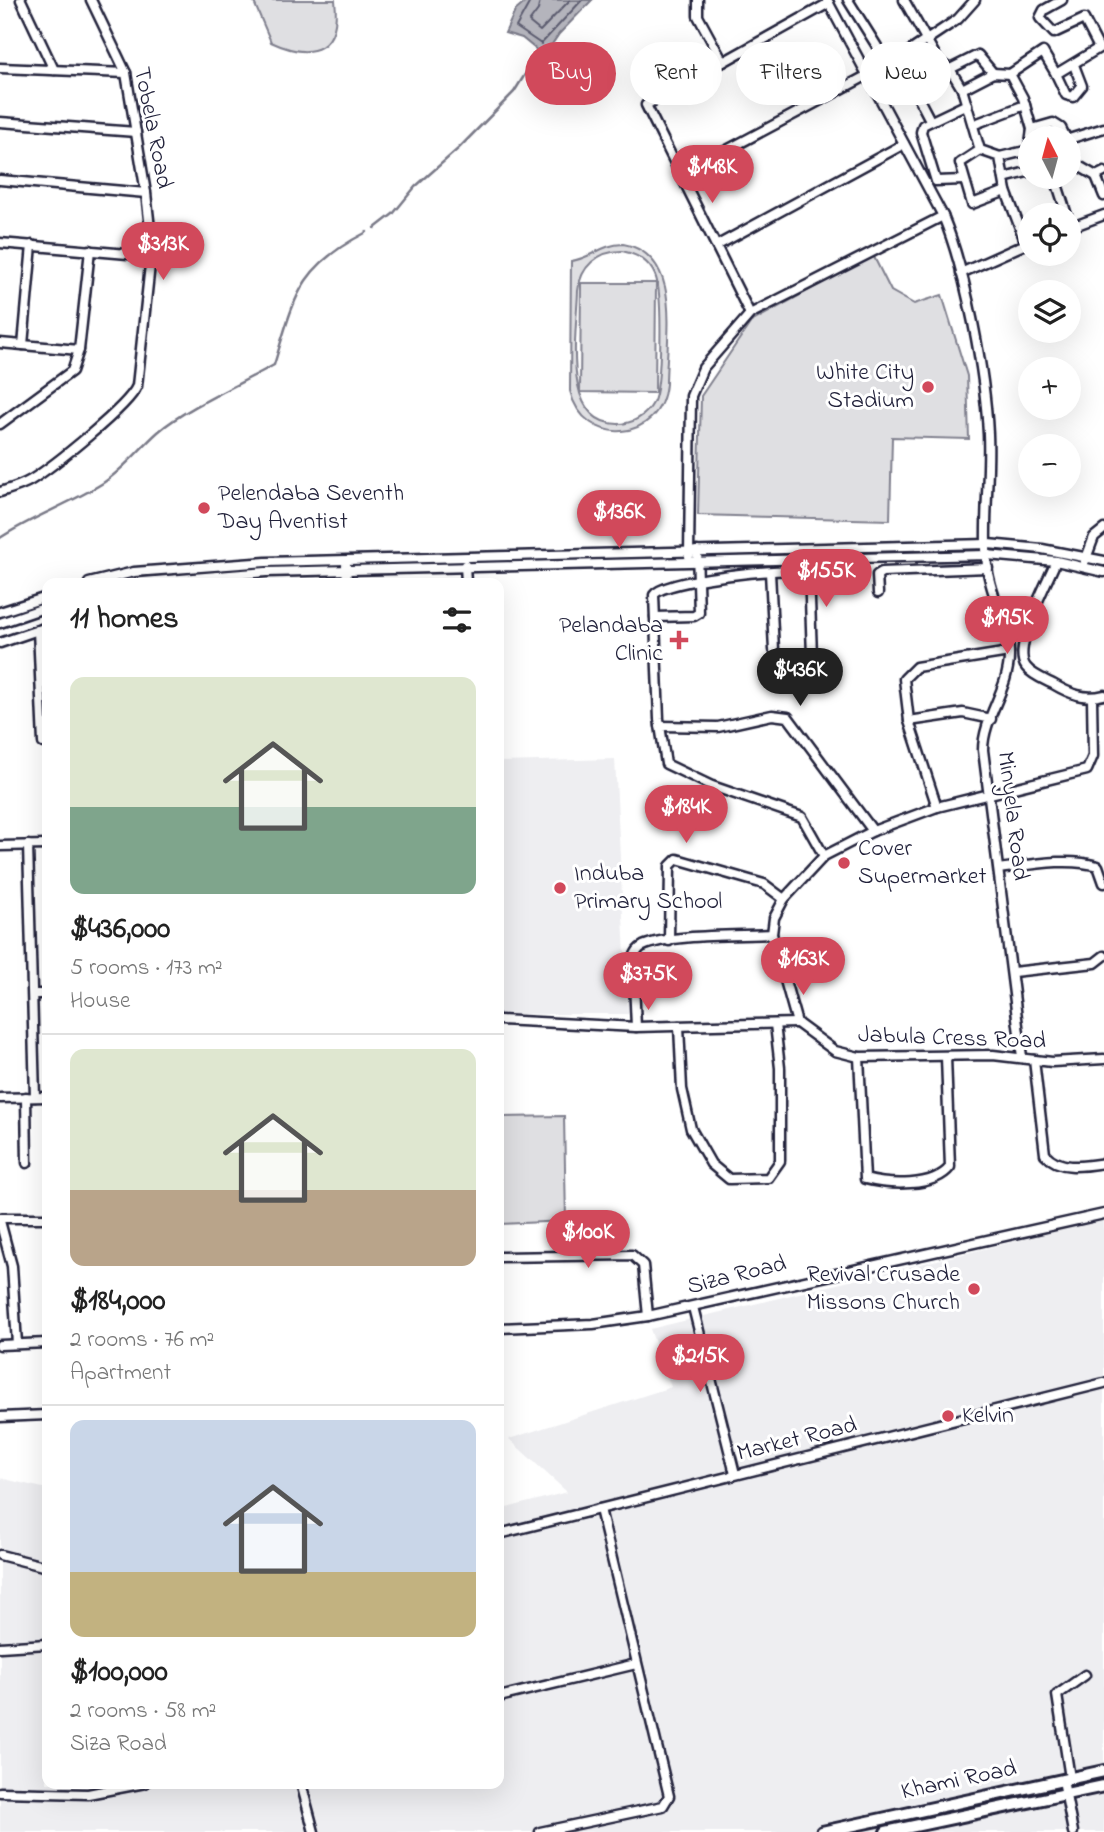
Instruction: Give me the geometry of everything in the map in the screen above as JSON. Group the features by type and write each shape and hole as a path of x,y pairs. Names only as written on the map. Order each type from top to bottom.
{"main road":[{"name":"Khami Road","path":"822,1832 1104,1772"},
{"name":"Khami Road","path":"886,1832 1104,1786"}],"street":[{"path":"21,0 54,70"},
{"name":"Tobela Road","path":"0,492 22,485 42,472 133,395 137,386 151,256 146,193 126,73 91,0"},
{"path":"698,0 698,16 723,62"},
{"path":"904,0 926,40"},
{"path":"923,42 958,19 975,0"},
{"path":"1056,74 1074,65 1099,45 1084,19 1051,32 1040,14 1062,0"},
{"path":"750,314 646,105 828,2"},
{"name":"Minyela Road","path":"828,2 860,62"},
{"path":"853,2 876,42"},
{"path":"962,89 993,73 1010,74 1043,52 1066,95 1073,97 1082,86 1074,65"},
{"path":"951,68 978,55 993,73"},
{"path":"0,68 126,73"},
{"path":"951,71 962,89 975,124 980,150"},
{"path":"1010,74 1031,126"},
{"path":"680,175 860,79"},
{"path":"964,180 936,181 921,132 923,125 930,120 967,104"},
{"name":"Minyela Road","path":"883,105 943,216 954,244 988,432 988,568 1009,652 1004,681 983,741 1022,1057"},
{"path":"922,105 930,120"},
{"path":"975,124 1025,105"},
{"path":"0,122 136,132"},
{"path":"1040,126 1053,123 1058,126"},
{"path":"1082,135 1104,128"},
{"path":"716,246 904,144"},
{"path":"980,150 960,163 972,204 1006,191"},
{"path":"980,150 1000,158 1018,156"},
{"path":"1000,158 1006,191 1018,219"},
{"path":"1082,169 1100,174 1104,195"},
{"path":"1004,178 1018,174"},
{"path":"0,180 146,193"},
{"path":"1081,222 1104,215"},
{"path":"655,617 694,616 699,612 699,580 693,551 691,396 703,368 750,314 943,216"},
{"path":"0,243 151,256"},
{"path":"23,345 32,244"},
{"path":"961,274 1018,248"},
{"path":"0,424 72,371 79,350 90,250"},
{"path":"0,343 79,350"},
{"path":"1084,567 1094,537 1104,529"},
{"path":"217,578 266,572 693,551 988,544 1086,556 1104,561"},
{"path":"109,578 134,572 266,562 346,560 694,563 987,555 1056,561 1104,572"},
{"path":"346,560 347,578"},
{"path":"1056,561 1024,636 1022,661 1027,670 1062,690 1092,698 1104,695"},
{"path":"266,562 267,578"},
{"path":"465,562 466,578"},
{"path":"200,566 201,578"},
{"path":"878,593 877,575 881,572 988,568"},
{"path":"812,656 811,573 806,570 699,580 656,591 660,726 664,759 670,768 802,817 824,856"},
{"path":"133,578 134,572"},
{"path":"770,572 774,650"},
{"path":"0,612 42,599"},
{"path":"0,623 42,609"},
{"path":"0,643 42,628"},
{"path":"937,807 909,721 903,686 910,671 1009,652"},
{"path":"504,1020 635,1027 797,1023 772,934 774,918 784,899 824,856 873,831 937,807 989,792 1087,770 1093,756 1092,698"},
{"path":"909,721 964,713 991,719"},
{"path":"660,726 718,727 772,715 788,717 873,831"},
{"path":"27,1163 33,994 28,845"},
{"path":"0,846 42,845"},
{"path":"669,940 670,866 677,859 764,884 784,899"},
{"path":"999,869 1055,862 1087,863 1098,866 1104,883"},
{"path":"635,1027 634,959 637,950 669,940 772,934"},
{"path":"1013,972 1095,963 1104,956"},
{"path":"33,994 42,993"},
{"name":"Jabula Cress Road","path":"797,1023 835,1051 859,1057 1104,1059"},
{"path":"679,1026 682,1089 691,1129 719,1172 729,1179 747,1181 768,1178 780,1161 780,1068 775,1024"},
{"path":"859,1057 865,1179 893,1182 924,1181 940,1175 950,1167 946,1056"},
{"path":"1034,1060 1045,1154 1051,1160 1068,1166 1104,1163"},
{"path":"0,1098 42,1097"},
{"name":"Siza Road","path":"504,1328 593,1324 648,1316 1104,1214"},
{"path":"17,1344 12,1266 0,1220 42,1218"},
{"path":"504,1256 636,1256 643,1268 648,1316"},
{"path":"693,1307 735,1474"},
{"path":"0,1345 42,1343"},
{"name":"Market Road","path":"504,1533 1104,1382"},
{"path":"0,1417 42,1415"},
{"path":"540,1832 663,1806 667,1802 669,1788 636,1664 600,1508"},
{"path":"0,1555 42,1566"},
{"path":"0,1647 42,1644"},
{"path":"504,1697 636,1664"},
{"path":"1073,1832 1065,1794 1066,1779 1057,1695 1085,1675"},
{"path":"0,1792 88,1794 114,1789"},
{"path":"303,1789 314,1832"}],"shaded area":[{"path":"253,0 335,0 334,30 329,40 321,47 300,51 286,48 271,42"},
{"path":"623,244 642,251 655,264 663,281 668,322 666,384 661,404 651,418 637,427 621,431 605,429 590,422 578,409 570,391 571,261","holes":["622,251 646,262 655,275 659,300 660,360 656,393 650,408 638,418 618,424 600,420 587,409 580,392 575,350 578,291 582,275 598,257"]},
{"name":"White City Stadium","path":"873,255 891,291 914,304 942,295 967,376 969,439 892,437 890,520 698,515 701,396 751,322"},
{"path":"581,283 656,283 655,393 580,392"},
{"name":"Induba Primary School","path":"615,759 628,1014 504,1014 504,762"},
{"path":"564,1116 566,1221 504,1224 504,1117"},
{"path":"1104,1220 1104,1832 0,1832 0,1478 42,1488 42,1789 504,1789 504,1509 567,1492 509,1439 671,1387 650,1329"}],"water":[{"path":"528,0 592,0 554,42 527,42 505,33 515,11"}],"waterway":[{"path":"375,228 393,214 415,187 459,148 514,92 525,74"},
{"path":"0,538 103,483 169,423 274,365 294,302 302,286 326,258 367,232"}],"place":[{"name":"White City Stadium","path":"928,387"},
{"name":"Pelendaba Seventh Day Aventist","path":"204,508"},
{"name":"Pelandaba Clinic","path":"679,640"},
{"name":"Cover Supermarket","path":"844,863"},
{"name":"Induba Primary School","path":"560,888"},
{"name":"Revival Crusade Missons Church","path":"974,1289"},
{"name":"Kelvin","path":"948,1416"}]}
